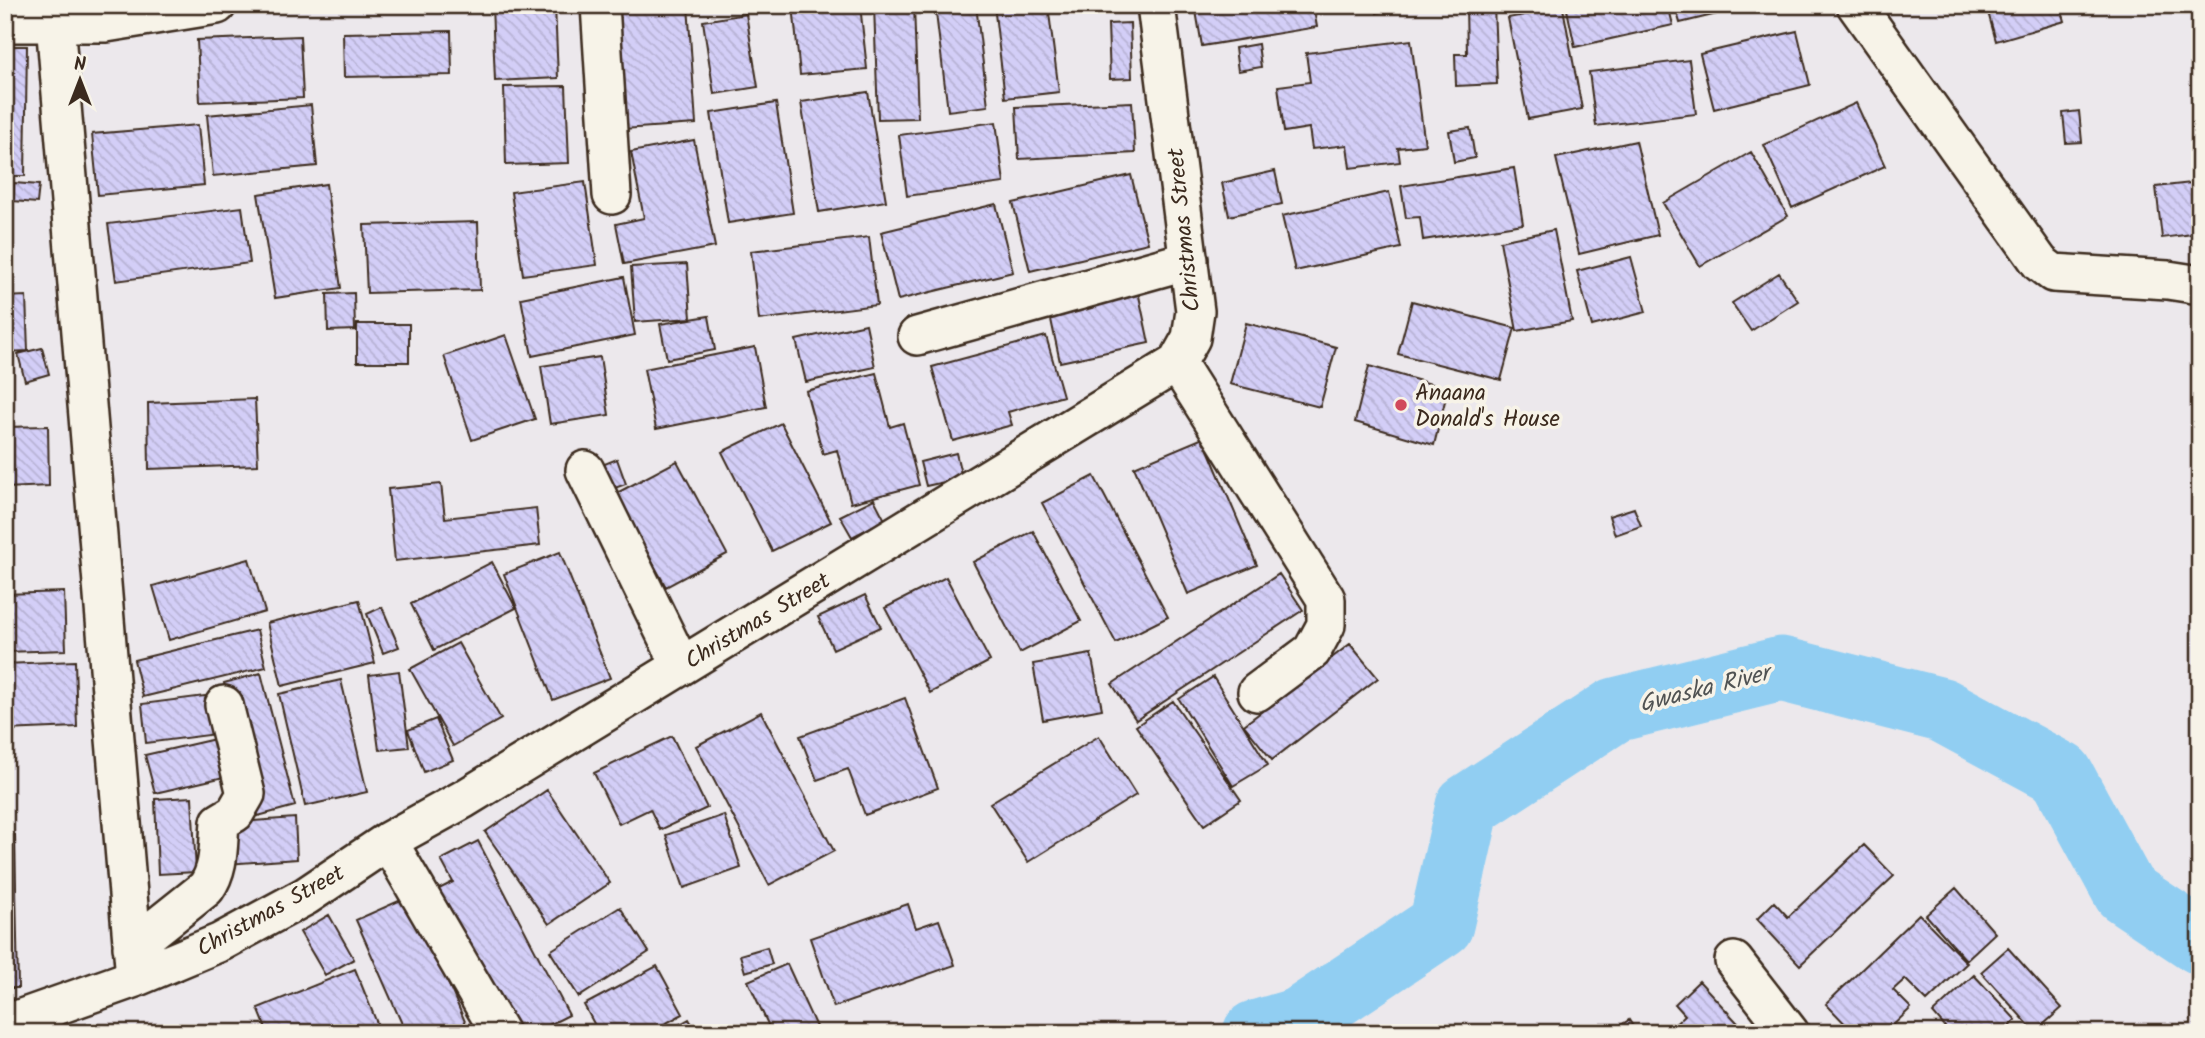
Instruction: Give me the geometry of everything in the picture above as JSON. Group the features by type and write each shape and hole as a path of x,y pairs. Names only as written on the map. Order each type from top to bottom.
{"street":[{"path":"5,23 106,23 217,5"},
{"path":"600,5 612,195"},
{"name":"Christmas Street","path":"5,1024 133,962 221,942 306,896 388,841 464,799 1177,363 1191,338 1195,311 1156,5"},
{"path":"1856,5 2040,263 2053,273 2145,278 2200,285"},
{"path":"55,22 133,962"},
{"path":"917,336 1189,260"},
{"path":"1177,363 1326,599 1326,625 1312,651 1257,692"},
{"path":"585,470 681,666"},
{"path":"133,962 206,888 214,876 218,860 220,822 235,813 246,794 224,705"},
{"path":"388,841 500,1033"},
{"path":"1734,961 1790,1033"}],"building":[{"path":"492,5 555,5 558,78 495,81"},
{"path":"615,5 688,5 696,124 623,129"},
{"path":"793,5 860,5 867,69 800,75"},
{"path":"874,5 914,5 918,118 878,119"},
{"path":"935,5 976,5 988,106 948,111"},
{"path":"994,5 1048,5 1059,92 1005,98"},
{"path":"1195,5 1313,5 1317,27 1202,46"},
{"path":"1375,5 1409,5 1377,13"},
{"path":"1466,5 1494,5 1497,84 1456,86 1455,54 1467,54"},
{"path":"1566,5 1668,5 1673,25 1575,47"},
{"path":"1675,5 1754,5 1680,23"},
{"path":"1986,5 2060,5 2065,21 1996,41"},
{"path":"1563,8 1582,109 1528,119 1508,18"},
{"path":"746,14 758,87 714,94 703,21"},
{"path":"1130,23 1132,78 1110,79 1108,24"},
{"path":"451,31 452,75 344,77 343,33"},
{"path":"1797,31 1810,85 1714,109 1700,54"},
{"path":"300,36 303,98 200,102 197,40"},
{"path":"1411,40 1425,145 1398,148 1400,162 1350,168 1347,145 1312,149 1309,128 1284,132 1278,86 1310,82 1306,53"},
{"path":"1258,44 1261,67 1238,71 1235,48"},
{"path":"5,46 27,46 25,176 5,176"},
{"path":"1689,60 1696,114 1596,126 1589,72"},
{"path":"566,86 569,163 506,165 504,87"},
{"path":"868,92 886,201 819,212 801,102"},
{"path":"1132,102 1135,153 1019,159 1016,107"},
{"path":"776,103 793,213 728,223 711,113"},
{"path":"1856,103 1885,166 1792,208 1764,145"},
{"path":"311,105 317,166 213,176 207,115"},
{"path":"2079,111 2082,142 2066,143 2063,113"},
{"path":"996,122 1004,183 907,196 899,135"},
{"path":"198,125 204,185 98,195 92,134"},
{"path":"1470,128 1475,158 1454,162 1449,131"},
{"path":"694,140 715,247 624,264 616,224 644,218 631,152"},
{"path":"1636,141 1658,235 1579,254 1556,158"},
{"path":"1751,152 1788,216 1700,266 1663,203"},
{"path":"1514,168 1523,224 1423,240 1420,217 1406,218 1401,186"},
{"path":"1275,171 1282,204 1229,216 1222,183"},
{"path":"1131,175 1148,243 1030,271 1013,203"},
{"path":"585,182 597,265 523,275 511,192"},
{"path":"2200,182 2200,233 2162,238 2156,187"},
{"path":"14,183 39,185 37,203 13,201"},
{"path":"326,184 341,288 275,298 258,194"},
{"path":"1389,192 1401,248 1295,271 1282,216"},
{"path":"996,204 1013,272 898,300 881,232"},
{"path":"242,207 250,263 116,281 108,224"},
{"path":"478,222 480,290 367,293 364,225"},
{"path":"1554,230 1572,321 1517,331 1500,241"},
{"path":"869,237 877,305 759,320 751,251"},
{"path":"1631,257 1646,312 1592,326 1577,271"},
{"path":"687,264 691,318 635,322 631,267"},
{"path":"1779,273 1798,301 1751,331 1732,303"},
{"path":"624,277 635,335 532,356 521,298"},
{"path":"1138,291 1149,343 1060,362 1049,310"},
{"path":"354,293 355,330 328,331 327,294"},
{"path":"26,296 28,351 5,352 5,297"},
{"path":"1412,301 1515,328 1501,380 1398,354"},
{"path":"709,316 715,350 667,359 660,324"},
{"path":"1246,323 1336,347 1320,407 1230,384"},
{"path":"357,324 409,324 409,362 357,362"},
{"path":"866,324 875,367 806,382 796,340"},
{"path":"506,335 535,419 472,440 444,356"},
{"path":"1046,336 1063,396 1008,412 1012,425 953,441 932,367"},
{"path":"755,347 766,407 656,429 644,369"},
{"path":"42,348 49,374 25,381 18,354"},
{"path":"600,357 609,415 550,424 541,366"},
{"name":"Anaana Donald's House","path":"1369,366 1448,389 1434,445 1355,422"},
{"path":"876,373 890,427 903,423 919,485 851,503 837,450 823,454 806,391"},
{"path":"255,399 258,465 149,469 148,403"},
{"path":"781,423 831,522 772,551 722,452"},
{"path":"48,426 49,486 5,488 5,427"},
{"path":"1203,438 1257,565 1188,594 1134,467"},
{"path":"956,453 962,478 926,486 920,462"},
{"path":"617,459 626,484 601,493 592,469"},
{"path":"677,461 727,554 666,587 615,494"},
{"path":"1094,476 1168,617 1116,643 1042,503"},
{"path":"441,484 445,518 536,508 540,545 395,561 388,489"},
{"path":"874,499 885,520 852,537 840,516"},
{"path":"1634,508 1641,526 1615,535 1609,516"},
{"path":"1033,531 1081,621 1020,653 973,562"},
{"path":"560,552 610,678 553,700 504,574"},
{"path":"249,559 265,612 169,640 153,586"},
{"path":"492,562 516,608 434,650 411,604"},
{"path":"1279,574 1303,610 1136,720 1112,684"},
{"path":"946,577 990,661 930,693 885,608"},
{"path":"64,592 66,650 5,652 5,594"},
{"path":"865,595 881,627 833,649 818,617"},
{"path":"359,600 375,663 282,686 267,623"},
{"path":"382,607 399,647 383,653 367,614"},
{"path":"257,630 266,667 143,697 134,660"},
{"path":"458,643 501,719 453,746 410,669"},
{"path":"1350,644 1378,678 1272,760 1244,725"},
{"path":"1091,654 1102,709 1043,720 1033,664"},
{"path":"75,661 77,727 5,730 5,664"},
{"path":"399,671 409,747 379,750 369,675"},
{"path":"261,673 295,806 258,816 224,683"},
{"path":"1213,677 1268,765 1233,786 1179,699"},
{"path":"341,680 367,792 305,806 279,694"},
{"path":"212,695 217,734 146,743 142,704"},
{"path":"905,698 938,788 865,815 848,769 817,780 800,736"},
{"path":"1173,701 1241,800 1204,825 1136,726"},
{"path":"761,712 834,851 769,885 696,746"},
{"path":"436,719 453,760 424,772 408,730"},
{"path":"672,736 707,808 660,830 650,809 619,824 594,773"},
{"path":"1099,736 1136,795 1028,862 990,803"},
{"path":"215,739 224,777 155,793 145,755"},
{"path":"547,790 610,883 549,924 485,832"},
{"path":"192,797 196,872 158,874 155,799"},
{"path":"724,815 741,868 684,888 666,835"},
{"path":"295,818 297,859 227,864 224,823"},
{"path":"5,835 15,835 18,988 5,988"},
{"path":"478,841 569,1015 533,1033 510,1033 437,890 453,882 441,860"},
{"path":"1864,845 1894,876 1800,965 1757,919 1774,902 1788,917"},
{"path":"1956,888 1995,933 1966,960 1926,915"},
{"path":"410,896 470,1033 406,1033 356,920"},
{"path":"908,904 916,928 939,920 955,965 834,1007 810,938"},
{"path":"620,907 649,952 579,997 550,951"},
{"path":"1919,914 1967,963 1927,1001 1905,979 1893,990 1911,1008 1885,1033 1854,1033 1826,1004"},
{"path":"329,915 354,959 325,975 300,932"},
{"path":"767,947 772,964 745,972 740,955"},
{"path":"2008,948 2062,1008 2035,1032 1981,972"},
{"path":"787,964 817,1029 809,1033 772,1033 748,981"},
{"path":"657,966 683,1014 648,1033 599,1033 584,1005"},
{"path":"355,969 381,1033 268,1033 258,1008"},
{"path":"1974,975 2016,1020 2002,1033 1939,1033 1945,1027 1933,1013"},
{"path":"1699,981 1747,1033 1666,1033 1685,1015 1675,1004"},
{"path":"689,1019 697,1033 664,1033"},
{"path":"1629,1020 1637,1033 1609,1033"}],"waterway":[{"name":"Gwaska River","path":"1255,1033 1299,1020 1441,925 1468,806 1615,710 1781,669 1942,710 2061,774 2125,892 2200,942"}],"place":[{"name":"Anaana Donald's House","path":"1401,405"}]}
